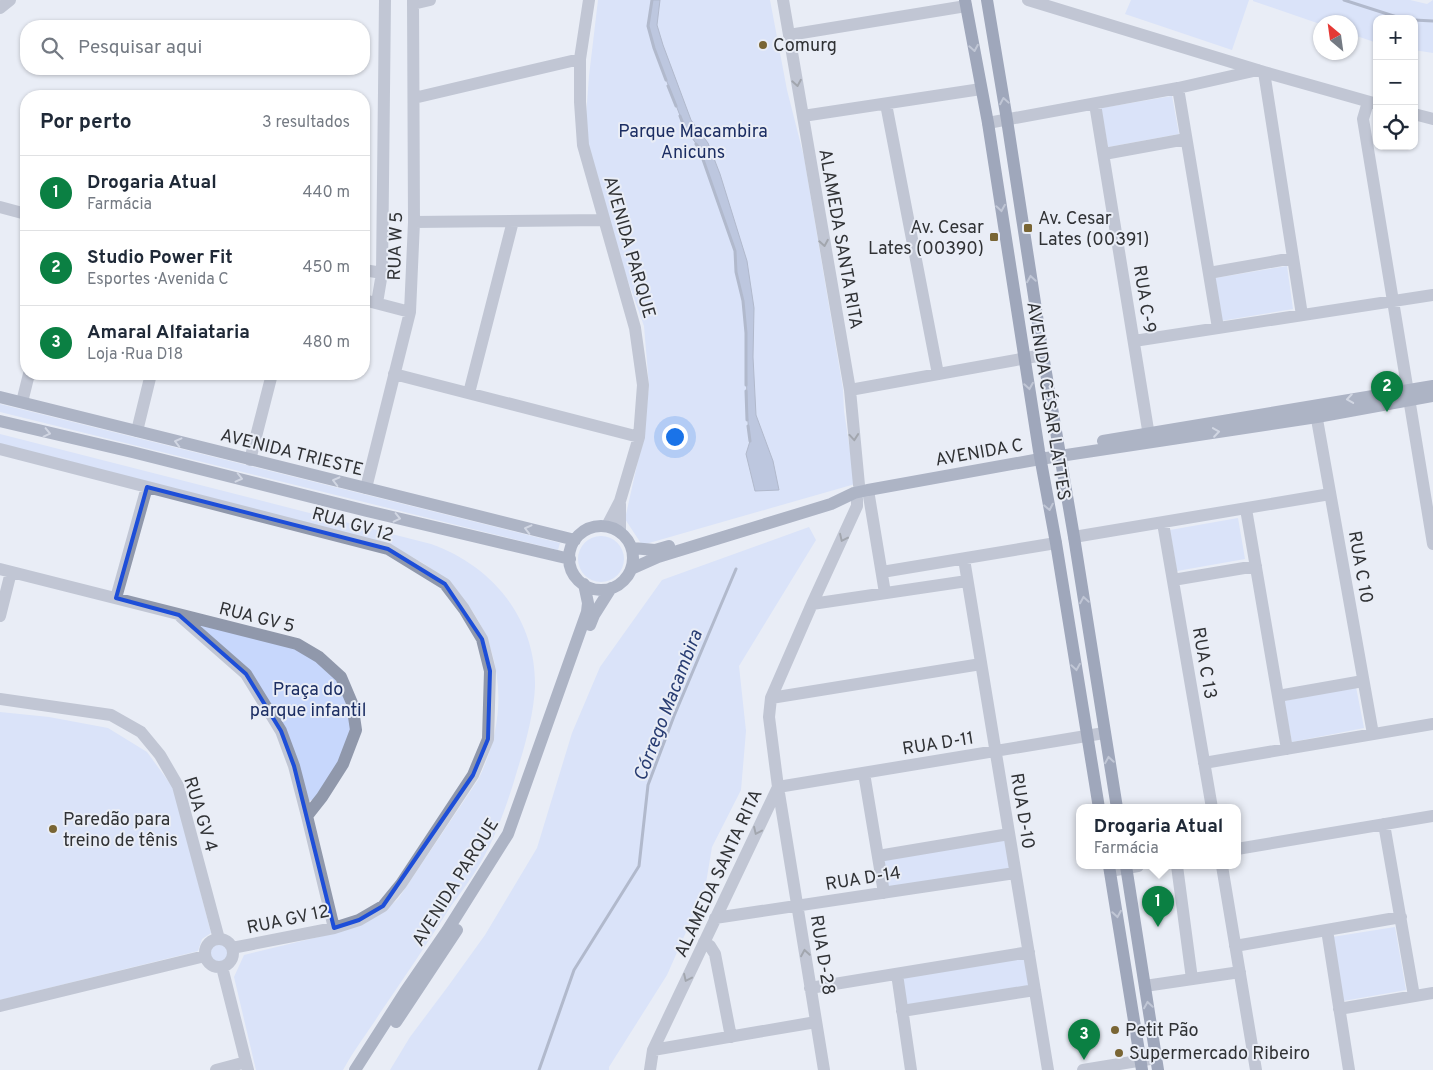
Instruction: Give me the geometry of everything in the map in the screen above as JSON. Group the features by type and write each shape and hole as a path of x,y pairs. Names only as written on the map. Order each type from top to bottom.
{"main road":[{"name":"AVENIDA CÉSAR LATTES","path":"987,0 1042,355 1074,538 1115,804"},
{"name":"AVENIDA CÉSAR LATTES","path":"966,3 988,124 1039,455 1056,543 1098,804"},
{"path":"1110,869 1141,1065"},
{"path":"1130,869 1157,1064"}],"street":[{"path":"0,8 10,0"},
{"path":"377,303 382,273 385,0"},
{"path":"413,2 430,0"},
{"name":"AVENIDA PARQUE","path":"589,0 580,59 583,145 636,328 643,386 639,437 620,501 607,526"},
{"name":"ALAMEDA SANTA RITA","path":"650,1070 653,1050 778,787 769,716 771,698 858,506 860,489 850,390 783,0"},
{"path":"1028,0 1372,103 1363,119 1433,544"},
{"name":"RUA W 5","path":"366,488 410,312 414,222 413,2"},
{"path":"789,35 966,3"},
{"path":"414,98 580,59"},
{"path":"988,124 1261,71"},
{"path":"1261,71 1302,315"},
{"path":"1178,88 1218,328"},
{"path":"802,116 982,89"},
{"path":"886,104 938,374"},
{"name":"RUA C-9","path":"1095,104 1150,437"},
{"path":"1418,115 1433,119"},
{"path":"1104,154 1186,139"},
{"path":"0,207 20,212"},
{"path":"414,222 604,220"},
{"path":"469,393 513,221"},
{"path":"1208,273 1293,258"},
{"path":"370,271 382,273"},
{"path":"1134,342 1433,295"},
{"path":"370,301 410,312"},
{"path":"850,390 1042,355"},
{"path":"394,374 639,437"},
{"path":"22,402 28,380"},
{"path":"137,431 150,380"},
{"path":"250,460 270,380"},
{"name":"AVENIDA C","path":"632,548 655,550 829,496 860,489 1039,455 1408,395 1433,386"},
{"name":"AVENIDA C","path":"1408,395 1433,396"},
{"name":"AVENIDA TRIESTE","path":"0,397 575,540"},
{"name":"RUA C 10","path":"1316,411 1373,734"},
{"path":"0,421 570,559"},
{"name":"RUA GV 12","path":"0,448 388,550 445,584 464,609 482,639 490,671 488,739 473,775 401,884 383,906 359,920 334,928 232,948"},
{"path":"116,598 147,487"},
{"path":"860,489 886,593"},
{"name":"AVENIDA C","path":"631,569 658,557 831,504 860,489"},
{"path":"1074,538 1330,494"},
{"name":"AVENIDA PARQUE","path":"620,501 620,532"},
{"path":"1246,509 1287,749"},
{"name":"RUA C 13","path":"1164,523 1211,804"},
{"path":"599,526 607,526 620,532 632,548 633,559 631,569 623,580 611,588 597,589 584,584 574,574 570,559 571,549 575,540 589,529 599,526"},
{"path":"882,572 1056,543"},
{"name":"RUA D-10","path":"964,559 1048,1070"},
{"path":"1173,580 1256,566"},
{"path":"0,616 5,570"},
{"name":"RUA GV 5","path":"5,570 297,644 319,657 341,677 352,703 356,730 343,764 322,797 307,816"},
{"path":"812,604 968,581"},
{"name":"AVENIDA PARQUE","path":"355,1070 447,931 508,834 587,612 588,603 584,584"},
{"name":"AVENIDA PARQUE","path":"365,1070 447,947 517,833 594,615 611,588"},
{"name":"RUA GV 5","path":"180,615 246,674 281,731 294,766 334,928"},
{"path":"771,698 981,664"},
{"path":"1278,696 1363,681"},
{"name":"RUA GV 4","path":"0,699 111,715 141,732 160,755 178,786 219,939"},
{"path":"1204,763 1433,724"},
{"name":"RUA D-11","path":"778,787 1104,733"},
{"path":"864,773 884,893"},
{"name":"RUA D-28","path":"778,787 824,1070"},
{"path":"1241,848 1433,816"},
{"path":"1384,824 1414,996"},
{"path":"878,856 1009,834"},
{"path":"1177,869 1192,979"},
{"path":"1222,869 1256,1070"},
{"name":"RUA D-14","path":"715,918 1015,873"},
{"path":"1235,946 1401,917"},
{"path":"1327,930 1349,1070"},
{"path":"219,939 227,942 232,948 232,959 222,967 213,966 205,956 208,945 214,940 219,939"},
{"path":"704,942 710,946 715,954 731,1037"},
{"path":"810,988 1028,952"},
{"path":"0,1006 205,956"},
{"path":"216,1070 247,1066 222,967"},
{"path":"1145,986 1240,972"},
{"path":"897,974 911,1070"},
{"path":"902,1011 1035,990"},
{"path":"1339,1009 1433,992"},
{"path":"653,1050 816,1022"},
{"path":"1083,1070 1157,1064"}],"highlighted area":[{"path":"147,487 388,549 445,584 482,639 490,671 488,739 473,775 383,906 359,920 334,928 294,766 281,731 246,674 179,615 116,598"}],"green space":[{"name":"Parque Macambira Anicuns","path":"598,0 770,0 787,90 804,157 843,389 844,411 855,484 642,545 625,519 643,438 649,386 644,326 605,216 585,129"},
{"path":"1131,0 1249,0 1232,50 1125,14"},
{"path":"1410,0 1427,4 1433,0 1433,53 1418,51 1418,15 1373,15 1373,42 1358,36 1358,15 1313,15 1313,22 1253,1"},
{"path":"1172,96 1179,134 1108,147 1101,108"},
{"path":"1287,266 1293,309 1221,321 1215,278"},
{"path":"0,404 560,543 558,550 0,412"},
{"path":"0,434 431,544 474,566 507,598 519,617 528,639 533,662 535,686 526,740 502,818 478,868 343,1070 256,1070 234,977 244,955 343,931 389,907 398,899 478,780 491,746 498,712 497,679 491,648 477,619 458,592 432,569 401,551 0,445"},
{"path":"1238,518 1245,559 1177,571 1170,530"},
{"path":"809,527 816,540 739,666 746,731 741,790 712,847 705,889 667,975 609,1067 609,1070 390,1070 410,1037 485,935 537,848 572,733 600,667 662,580"},
{"path":"596,536 606,536 620,546 624,559 620,572 614,578 606,582 596,582 582,572 578,564 578,554 588,540"},
{"name":"Praça do parque infantil","path":"192,622 296,646 339,679 353,730 341,761 317,798 307,802 282,723"},
{"path":"1356,687 1364,728 1292,742 1284,701"},
{"path":"0,712 49,717 108,728 147,752 174,789 211,933 202,939 198,951 0,1000"},
{"path":"1007,837 1012,871 889,890 882,857"},
{"path":"1395,927 1406,990 1343,1001 1332,937"},
{"path":"219,944 226,947 229,954 226,961 219,964 212,961 209,954 212,947"},
{"path":"1027,954 1032,989 905,1009 899,976"}],"shaded area":[{"path":"652,0 660,0 657,25 663,45 691,120 708,143 720,174 747,261 754,308 753,357 756,415 773,461 779,490 755,491 746,454 750,441 747,413 746,333 743,301 736,272 735,251 699,148 684,126 654,48 648,26"}],"waterway":[{"name":"Córrego Macambira","path":"652,0 648,26 666,80"},
{"path":"1344,0 1391,15"},
{"path":"1418,20 1433,21"},
{"name":"Córrego Macambira","path":"668,86 676,106"},
{"name":"Córrego Macambira","path":"680,116 685,129"},
{"name":"Córrego Macambira","path":"696,144 735,251 736,272 743,301 746,333 746,385"},
{"name":"Córrego Macambira","path":"746,391 747,420"},
{"name":"Córrego Macambira","path":"748,426 750,441"},
{"name":"Córrego Macambira","path":"539,1070 574,970 639,866 648,785 674,716 736,569"}],"place":[{"name":"Comurg","path":"763,45"},
{"name":"Av. Cesar Lates (00391)","path":"1028,228"},
{"name":"Av. Cesar Lates (00390)","path":"994,237"},
{"name":"Studio Power Fit","path":"1387,412"},
{"name":"Paredão para treino de tênis","path":"53,829"},
{"name":"Drogaria Atual","path":"1158,927"},
{"name":"Petit Pão","path":"1115,1030"},
{"name":"Supermercado Ribeiro","path":"1119,1053"},
{"name":"Amaral Alfaiataria","path":"1084,1060"}]}
